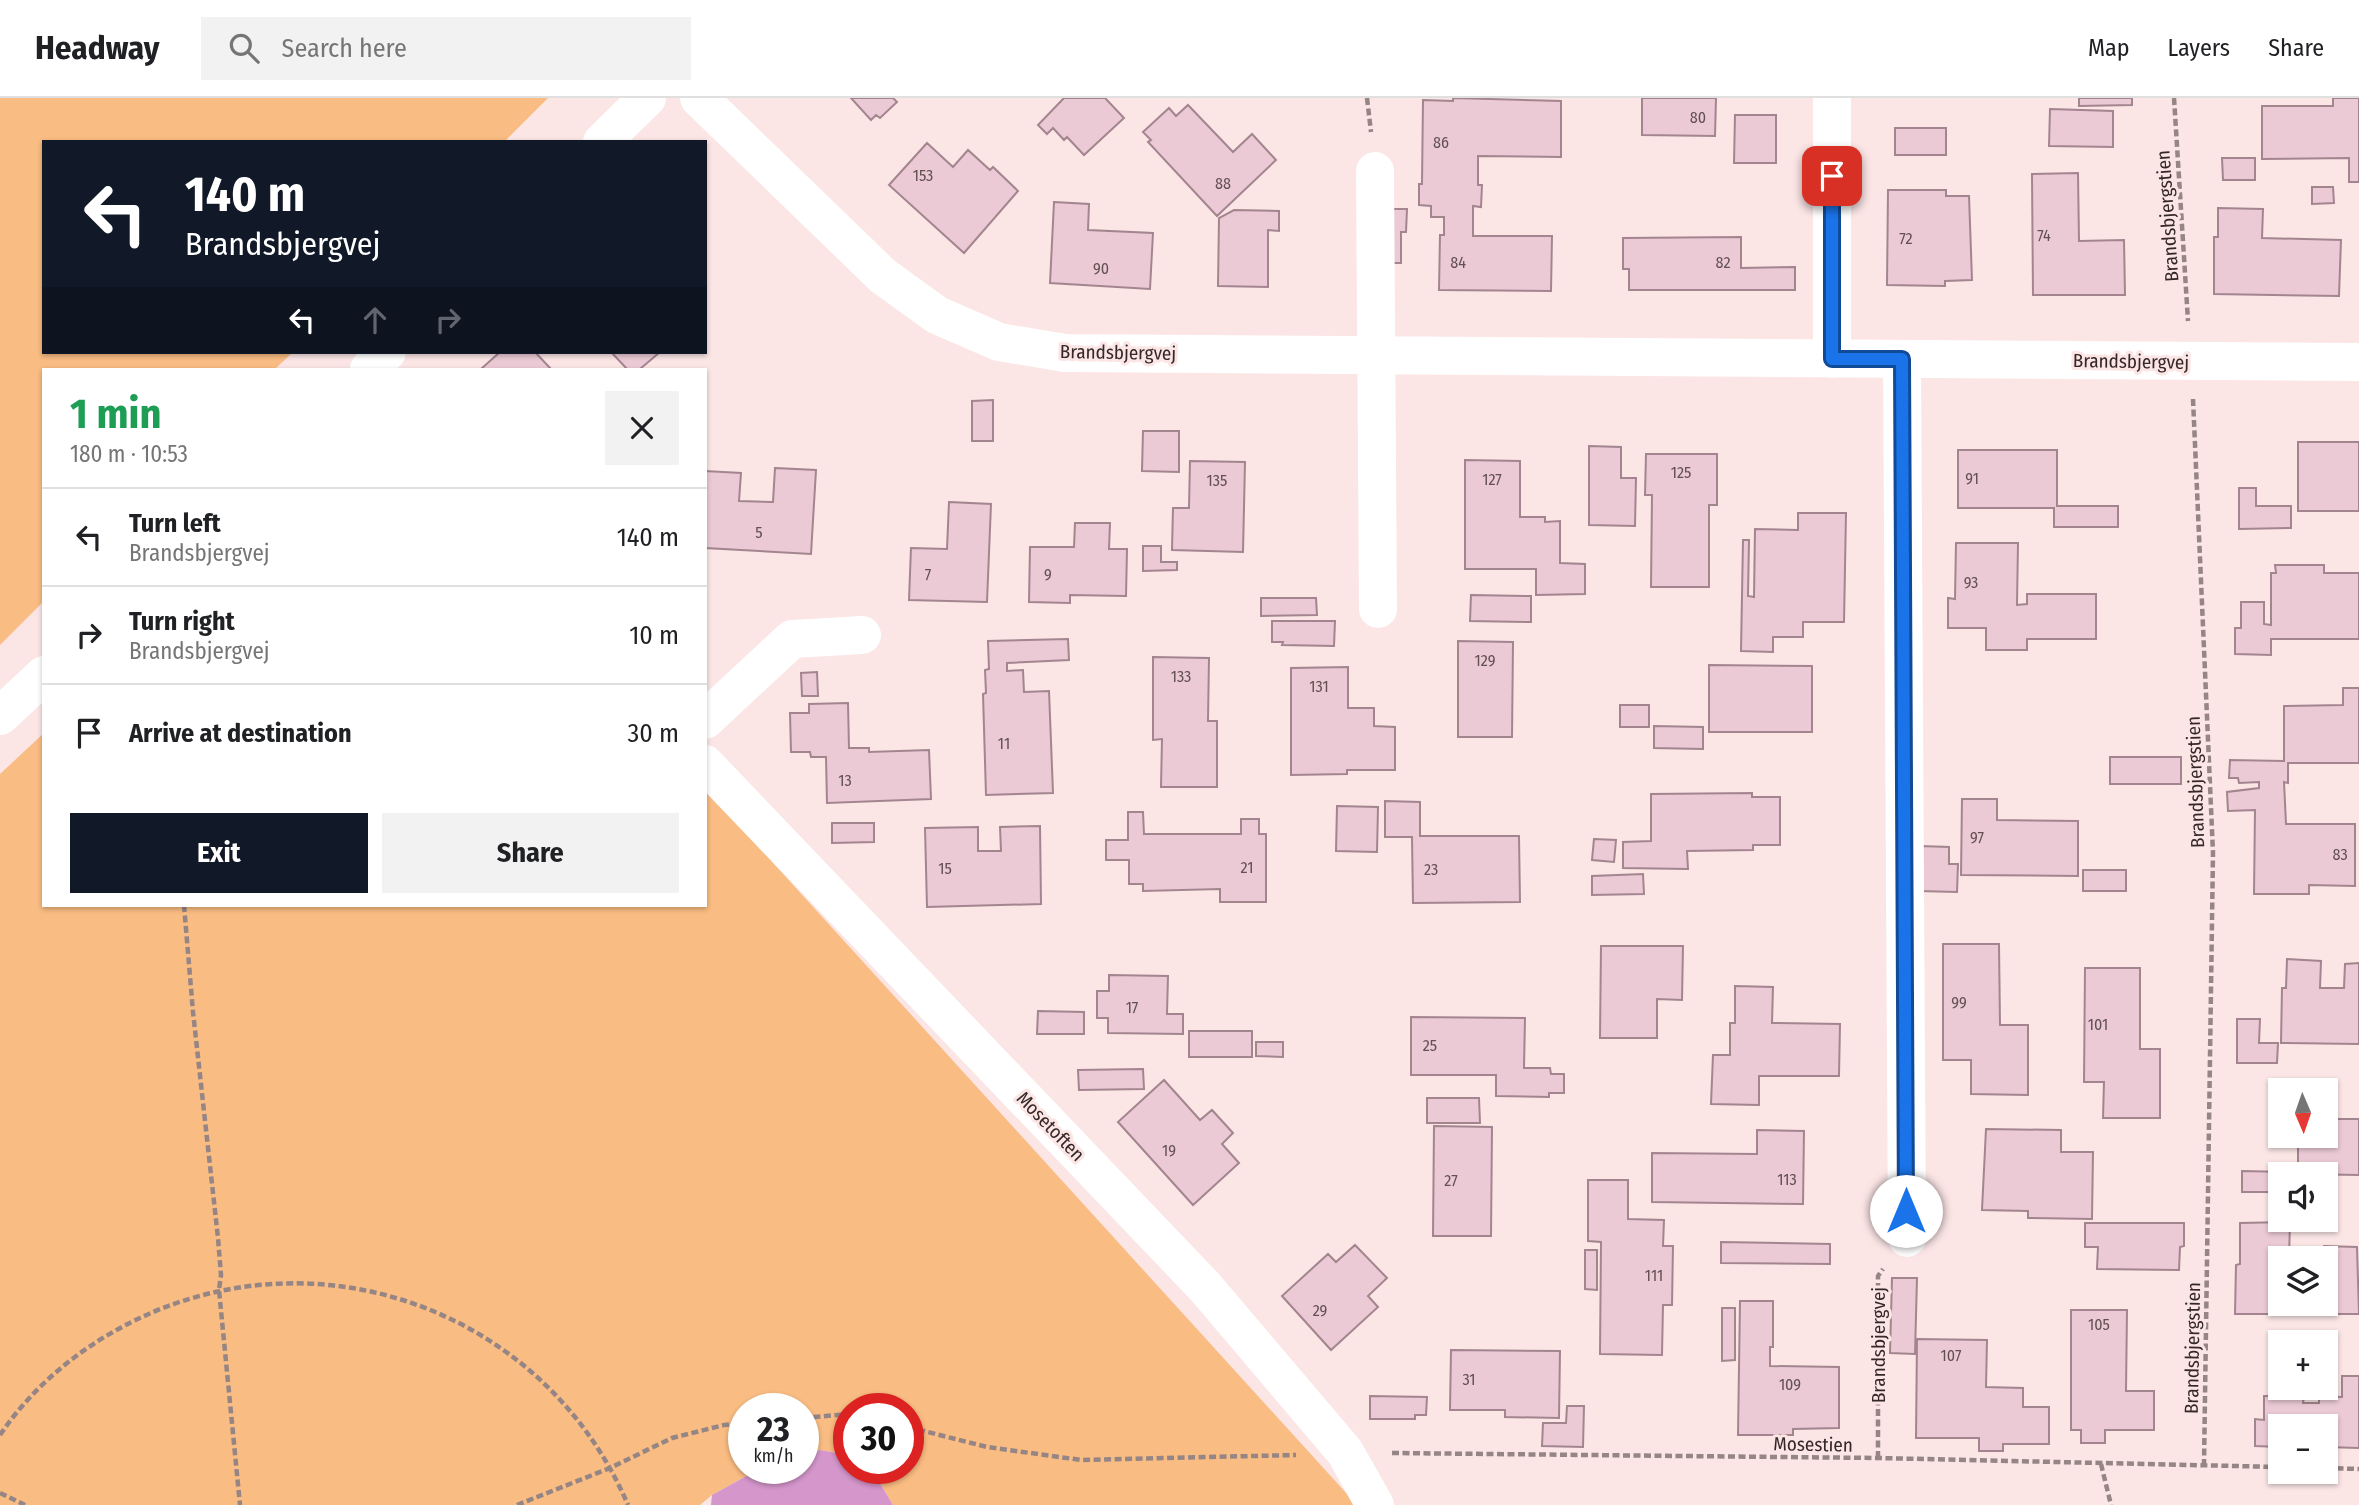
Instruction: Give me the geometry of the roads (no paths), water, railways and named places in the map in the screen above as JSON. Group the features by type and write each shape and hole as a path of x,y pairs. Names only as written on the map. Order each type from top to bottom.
{"street":[{"path":"605,140 647,98"},
{"name":"Brandsbjergvej","path":"699,98 883,276 937,314 999,342 1065,353 2359,362"},
{"path":"1832,98 1832,359"},
{"path":"1375,171 1378,609"},
{"path":"370,368 385,354"},
{"path":"1902,359 1906,1238"},
{"path":"707,718 792,639 862,635"},
{"path":"0,716 42,677"},
{"name":"Mosetoften","path":"707,766 1205,1287 1345,1452 1376,1505"}]}
